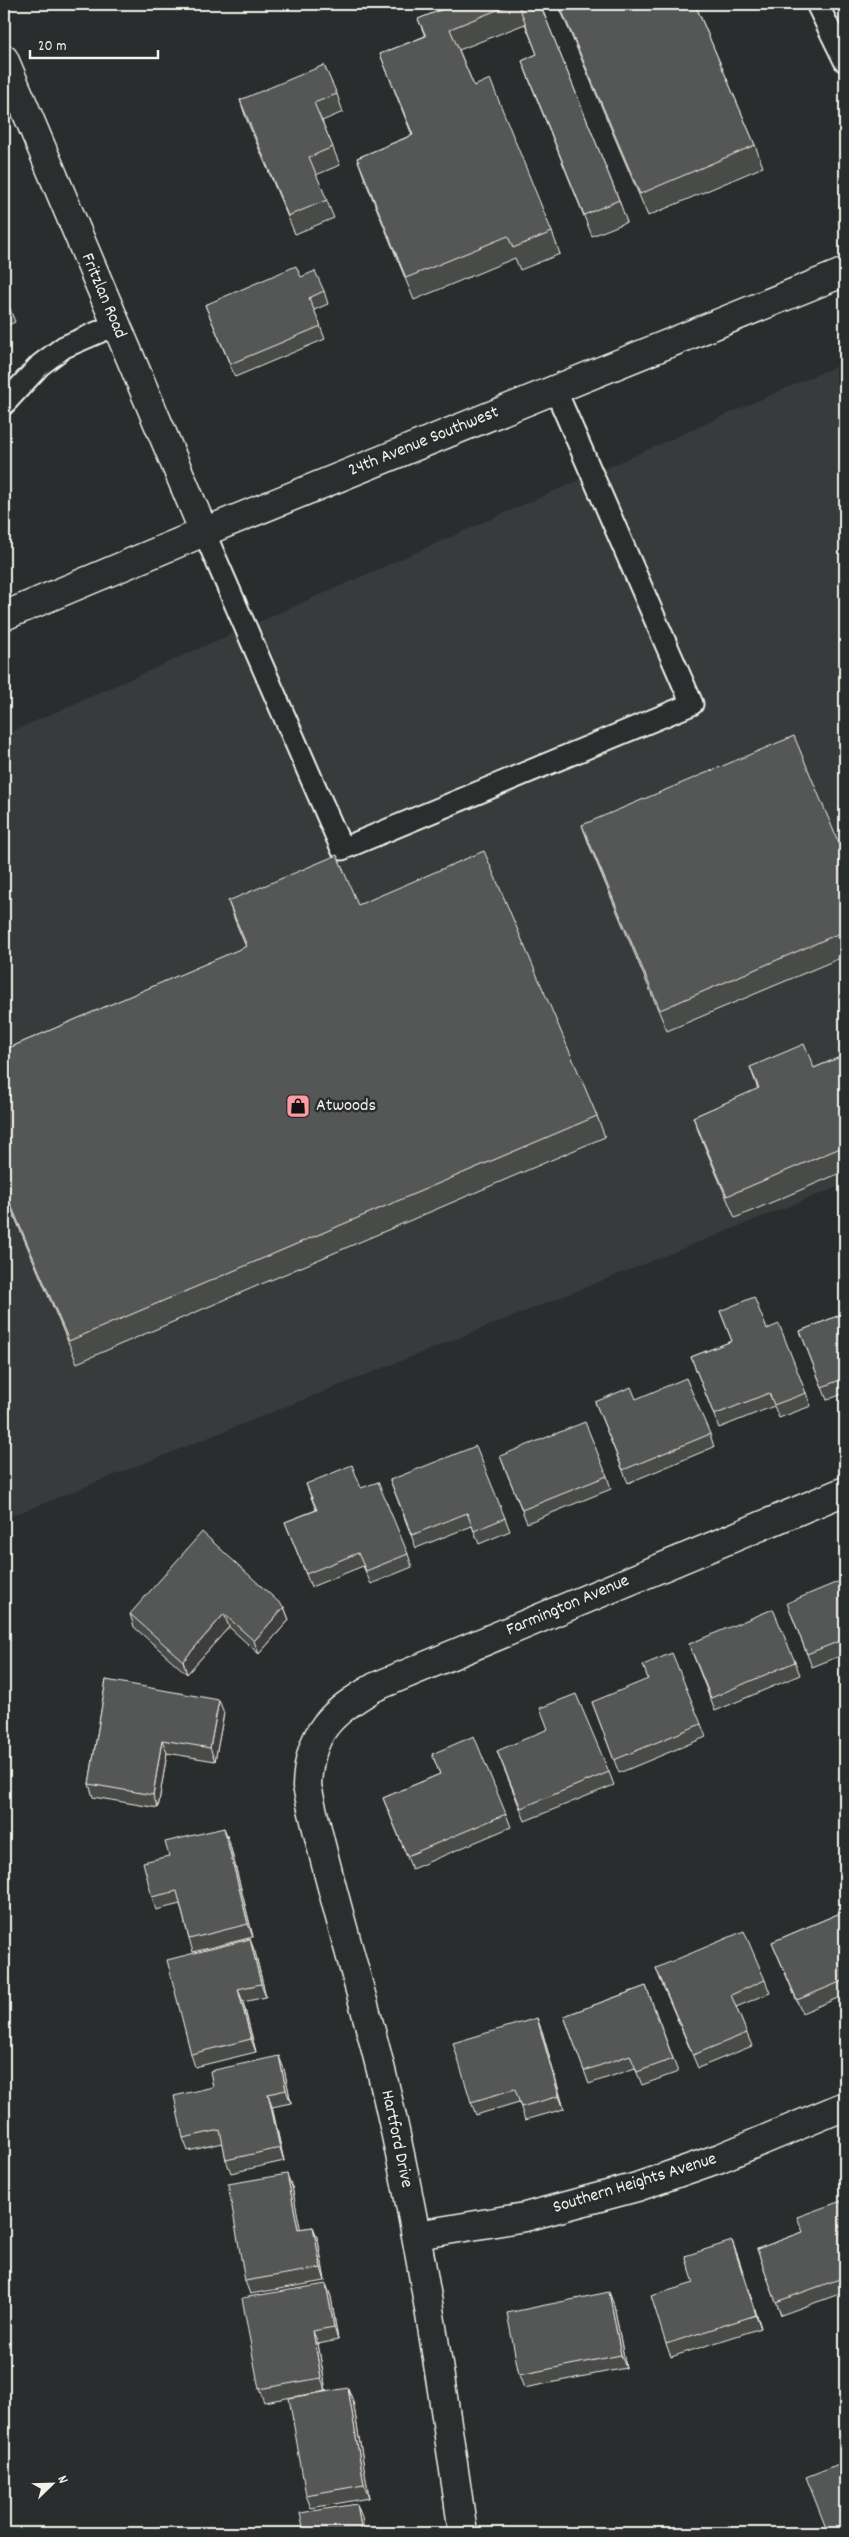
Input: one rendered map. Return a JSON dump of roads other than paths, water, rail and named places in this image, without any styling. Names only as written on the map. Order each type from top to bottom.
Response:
[{"type":"street","name":"Fritzlan Road","points":[[4,59],[204,532]]},
{"type":"street","name":"24th Avenue Southwest","points":[[4,616],[204,532],[845,272]]},
{"type":"street","name":"Farmington Avenue","points":[[313,1750],[321,1732],[333,1714],[375,1687],[845,1491]]},
{"type":"street","name":"Hartford Drive","points":[[313,1750],[308,1776],[311,1802],[367,2011],[417,2235],[436,2345],[463,2533]]},
{"type":"street","name":"Southern Heights Avenue","points":[[417,2235],[525,2217],[637,2187],[720,2158],[845,2106]]},
{"type":"lane","points":[[817,4],[845,61]]},
{"type":"lane","points":[[4,404],[40,364],[64,347],[115,325]]},
{"type":"lane","points":[[204,532],[342,848],[692,704],[555,389]]},
{"type":"place","name":"Atwoods","points":[[298,1106]]}]
